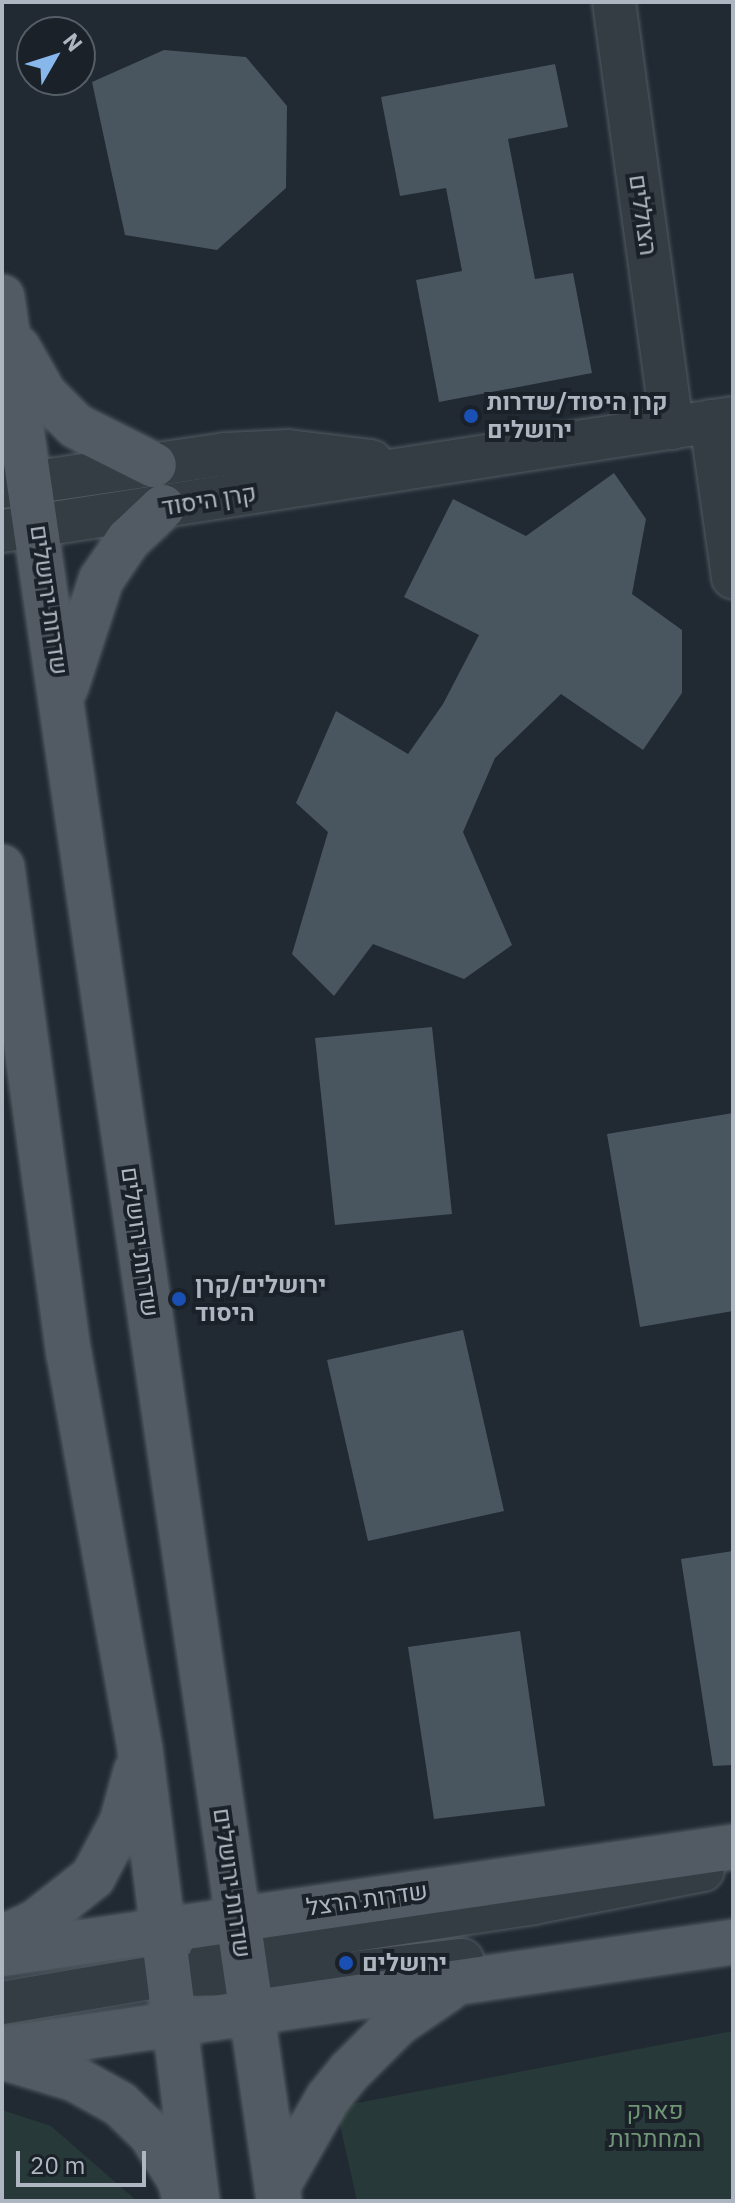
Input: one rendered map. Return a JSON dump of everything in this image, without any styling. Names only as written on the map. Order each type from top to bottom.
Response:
[{"type":"main road","points":[[3,307],[44,394],[76,426],[154,465]]},
{"type":"main road","name":"שדרות ירושלים","points":[[3,307],[20,529],[63,697],[278,2194]]},
{"type":"main road","points":[[63,697],[101,580],[128,540],[163,507]]},
{"type":"main road","points":[[3,874],[69,1354],[140,1749],[197,2201]]},
{"type":"main road","points":[[2,1938],[36,1922],[93,1877],[122,1822],[140,1749]]},
{"type":"main road","name":"שדרות הרצל","points":[[2,2049],[175,2023],[243,1963],[733,1847]]},
{"type":"main road","name":"שדרות הרצל","points":[[2,1954],[163,1930],[243,1963],[458,1982],[733,1942]]},
{"type":"main road","points":[[278,2194],[328,2098],[351,2070],[398,2023],[458,1982]]},
{"type":"main road","points":[[2,2057],[75,2079],[120,2104],[151,2134],[180,2180],[185,2201]]},
{"type":"street","name":"הצוללים","points":[[614,2],[705,422],[733,577]]},
{"type":"street","name":"קרן היסוד","points":[[20,529],[705,422]]},
{"type":"street","name":"קרן היסוד","points":[[16,485],[154,465],[288,451],[416,468]]},
{"type":"street","points":[[2,2003],[243,1963],[733,1864]]},
{"type":"street","points":[[243,1963],[375,1971],[733,1932]]},
{"type":"green space","name":"פארק המחתרות","points":[[733,2031],[733,2201],[357,2201],[336,2107]]},
{"type":"green space","points":[[2,2110],[51,2126],[137,2201],[2,2201]]},
{"type":"building","points":[[164,50],[246,57],[287,106],[286,188],[217,250],[125,235],[95,96],[96,80]]},
{"type":"building","points":[[555,64],[568,127],[508,139],[535,279],[573,273],[592,373],[439,402],[416,280],[462,271],[446,188],[400,196],[381,97]]},
{"type":"building","points":[[614,473],[646,519],[632,594],[682,630],[682,693],[643,750],[561,694],[495,758],[463,832],[512,945],[464,979],[373,944],[334,996],[292,954],[328,832],[296,803],[336,711],[408,754],[443,704],[479,635],[404,597],[453,499],[526,536]]},
{"type":"building","points":[[432,1027],[452,1214],[335,1225],[315,1038]]},
{"type":"building","points":[[733,1113],[733,1311],[640,1327],[607,1134]]},
{"type":"building","points":[[463,1330],[504,1511],[368,1541],[327,1360]]},
{"type":"building","points":[[733,1551],[733,1765],[713,1766],[681,1559]]},
{"type":"building","points":[[520,1631],[545,1806],[434,1819],[408,1647]]},
{"type":"place","name":"קרן היסוד/שדרות ירושלים","points":[[471,416]]},
{"type":"place","name":"ירושלים/קרן היסוד","points":[[179,1299]]},
{"type":"place","name":"ירושלים","points":[[346,1963]]}]
